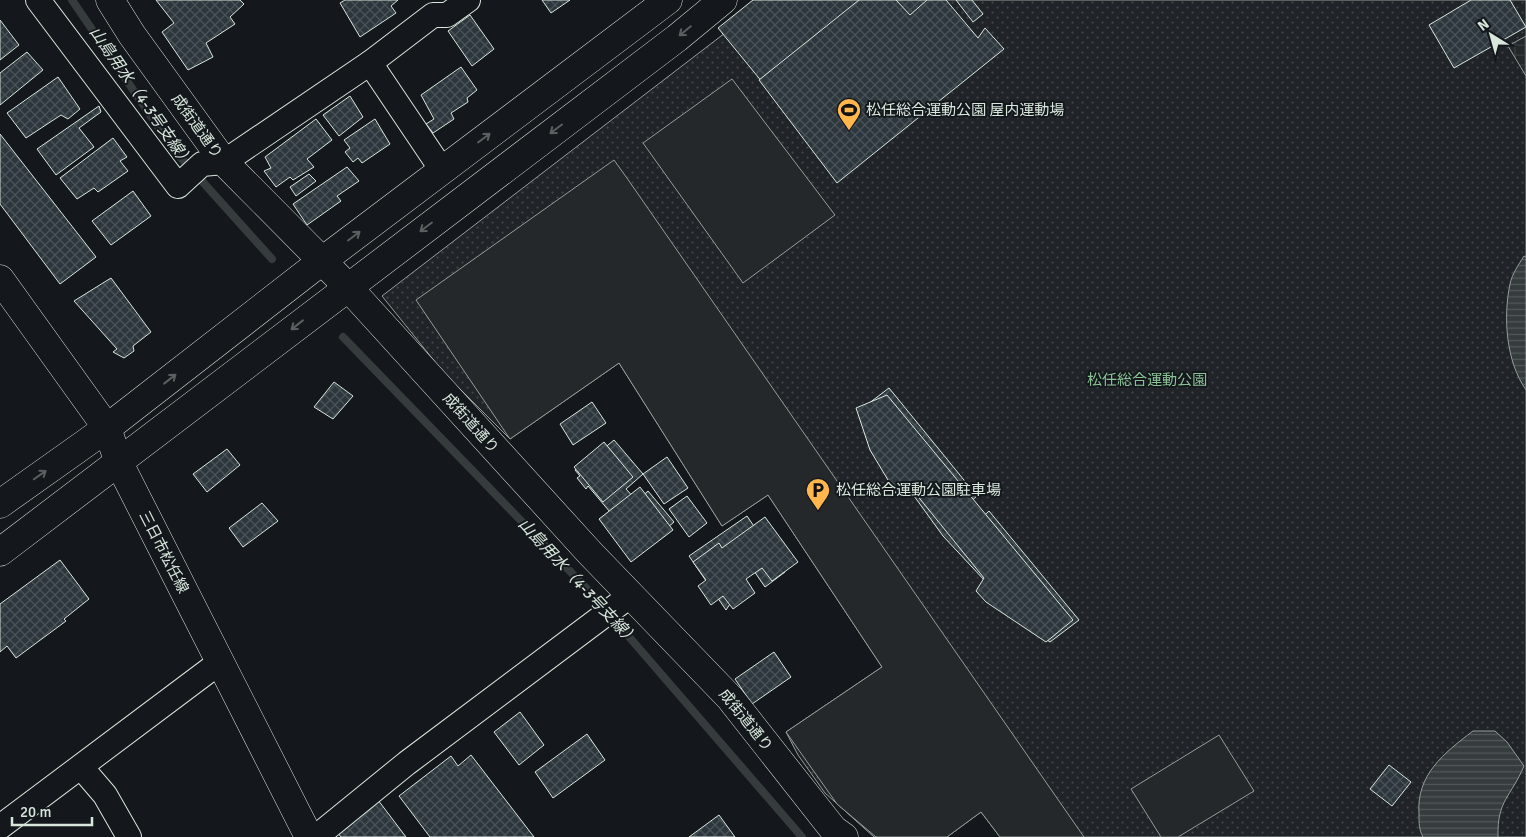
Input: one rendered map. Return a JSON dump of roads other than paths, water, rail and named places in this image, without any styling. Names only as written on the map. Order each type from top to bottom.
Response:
[{"type":"street","points":[[38,0],[178,186],[370,63],[428,8],[447,15],[468,0]]},
{"type":"street","name":"成街道通り","points":[[110,0],[132,35],[204,168],[322,260],[347,286],[590,553],[613,609],[730,698],[833,829],[844,837]]},
{"type":"street","points":[[0,504],[107,428],[322,260],[668,0]]},
{"type":"street","points":[[0,552],[119,463],[347,286],[677,38],[723,0]]},
{"type":"street","points":[[370,63],[442,170]]},
{"type":"street","name":"三日市松任線","points":[[0,279],[107,428],[119,463],[309,837]]},
{"type":"street","points":[[316,837],[407,763],[613,609]]},
{"type":"street","points":[[0,827],[82,768],[220,662]]},
{"type":"street","points":[[82,768],[105,795],[129,837]]},
{"type":"waterway","name":"山島用水（4-3号支線）","points":[[72,0],[174,150],[272,259]]},
{"type":"waterway","name":"山島用水（4-3号支線）","points":[[343,337],[592,594],[802,837]]},
{"type":"place","name":"松任総合運動公園 屋内運動場","points":[[849,131]]},
{"type":"place","name":"松任総合運動公園駐車場","points":[[818,511]]},
{"type":"park label","name":"松任総合運動公園","points":[[1147,380]]}]
